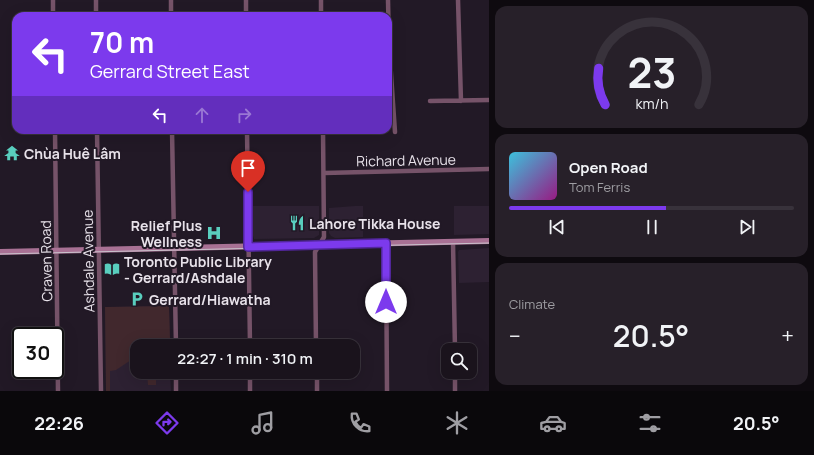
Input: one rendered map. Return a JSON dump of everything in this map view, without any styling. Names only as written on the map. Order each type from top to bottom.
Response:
[{"type":"main road","points":[[0,252],[489,241]]},
{"type":"street","points":[[53,0],[53,12]]},
{"type":"street","points":[[96,0],[96,12]]},
{"type":"street","points":[[171,0],[171,12]]},
{"type":"street","points":[[246,0],[246,12]]},
{"type":"street","points":[[321,0],[321,12]]},
{"type":"street","points":[[388,0],[388,12]]},
{"type":"street","points":[[458,0],[461,100]]},
{"type":"street","points":[[430,101],[489,100]]},
{"type":"street","points":[[392,109],[395,132]]},
{"type":"street","name":"Craven Road","points":[[55,134],[58,391]]},
{"type":"street","name":"Ashdale Avenue","points":[[98,134],[98,250],[101,391]]},
{"type":"street","points":[[172,134],[176,339]]},
{"type":"street","points":[[247,134],[250,339]]},
{"type":"street","points":[[316,339],[315,252],[324,237],[323,134]]},
{"type":"street","name":"Richard Avenue","points":[[324,173],[489,169]]},
{"type":"street","points":[[453,242],[455,343]]},
{"type":"street","points":[[386,243],[387,391]]},
{"type":"street","points":[[176,379],[176,391]]},
{"type":"street","points":[[250,379],[250,391]]},
{"type":"street","points":[[317,379],[317,391]]},
{"type":"street","points":[[455,379],[455,391]]},
{"type":"shaded area","points":[[253,206],[319,206],[319,235],[314,238],[254,239]]},
{"type":"shaded area","points":[[363,206],[363,237],[335,238],[331,236],[329,233],[329,208]]},
{"type":"shaded area","points":[[454,206],[489,206],[489,234],[454,235]]},
{"type":"shaded area","points":[[489,248],[489,282],[459,283],[459,250]]},
{"type":"shaded area","points":[[169,306],[170,339],[130,339],[130,379],[170,379],[171,391],[106,391],[105,307]]},
{"type":"shaded area","points":[[169,306],[170,339],[130,339],[130,361],[116,370],[110,371],[110,391],[106,391],[105,307]]},
{"type":"shaded area","points":[[148,379],[156,379],[156,385],[148,385]]},
{"type":"tram line","points":[[0,254],[489,243]]},
{"type":"place","name":"Chùa Huê Lâm","points":[[12,153]]},
{"type":"place","name":"Lahore Tikka House","points":[[297,223]]},
{"type":"place","name":"Relief Plus Wellness","points":[[214,233]]},
{"type":"place","name":"Toronto Public Library - Gerrard/Ashdale","points":[[112,269]]},
{"type":"place","name":"Gerrard/Hiawatha","points":[[137,299]]},
{"type":"route","points":[[248,192],[248,247],[386,243],[386,302]]}]
